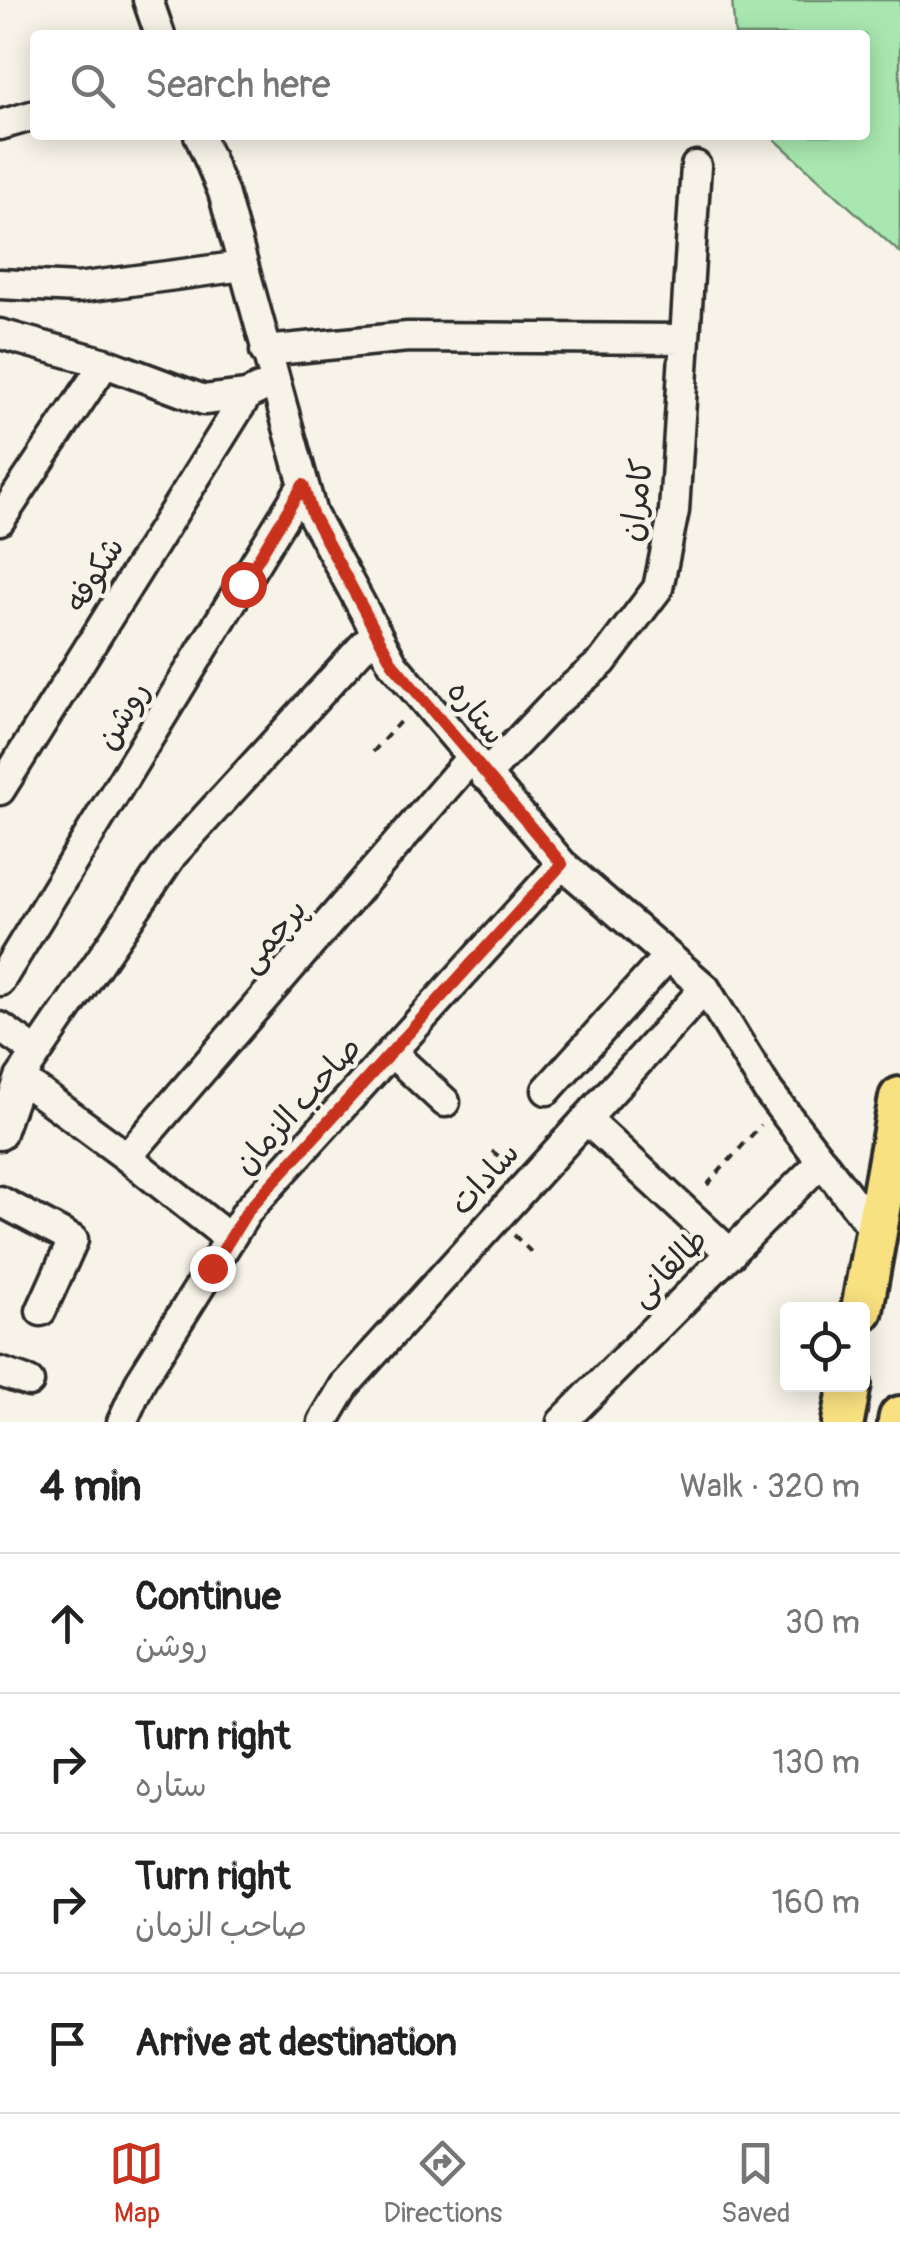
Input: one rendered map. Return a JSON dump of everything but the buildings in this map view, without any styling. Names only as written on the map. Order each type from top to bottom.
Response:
[{"type":"highway","points":[[863,1302],[900,1098]]},
{"type":"highway","points":[[843,1422],[849,1392]]},
{"type":"street","points":[[148,0],[158,30]]},
{"type":"street","points":[[0,125],[30,117]]},
{"type":"street","name":"ستاره","points":[[201,140],[223,192],[312,514],[393,664],[562,864],[705,988],[780,1105],[875,1230]]},
{"type":"street","name":"کامران","points":[[478,768],[602,662],[658,588],[674,511],[696,166]]},
{"type":"street","points":[[0,284],[77,288],[243,266]]},
{"type":"street","points":[[0,334],[106,364],[204,400],[247,396],[274,382]]},
{"type":"street","points":[[265,351],[408,337],[685,339]]},
{"type":"street","points":[[0,520],[106,364]]},
{"type":"street","name":"شکوفه","points":[[0,790],[247,396]]},
{"type":"street","name":"روشن","points":[[0,981],[303,485]]},
{"type":"street","points":[[0,1135],[20,1078],[172,855],[376,632]]},
{"type":"street","name":"پرچمی","points":[[128,1157],[478,768]]},
{"type":"street","name":"صاحب الزمان","points":[[122,1422],[140,1380],[248,1210],[562,864]]},
{"type":"street","points":[[547,1090],[668,956]]},
{"type":"street","name":"سادات","points":[[323,1422],[345,1385],[705,988]]},
{"type":"street","points":[[0,1027],[36,1053]]},
{"type":"street","points":[[392,1054],[446,1102]]},
{"type":"street","points":[[20,1078],[128,1157],[230,1240]]},
{"type":"street","points":[[586,1118],[731,1254]]},
{"type":"street","name":"طالقانی","points":[[562,1422],[822,1161]]},
{"type":"street","points":[[0,1201],[73,1240],[41,1311]]},
{"type":"street","points":[[0,1372],[29,1382]]},
{"type":"path","points":[[373,752],[421,698]]},
{"type":"path","points":[[706,1184],[780,1105]]},
{"type":"green space","points":[[732,0],[900,0],[900,253],[776,140],[870,140],[870,30],[735,30]]},
{"type":"route","points":[[212,1268],[248,1210],[562,864],[393,664],[312,514],[303,485],[243,584]]}]
